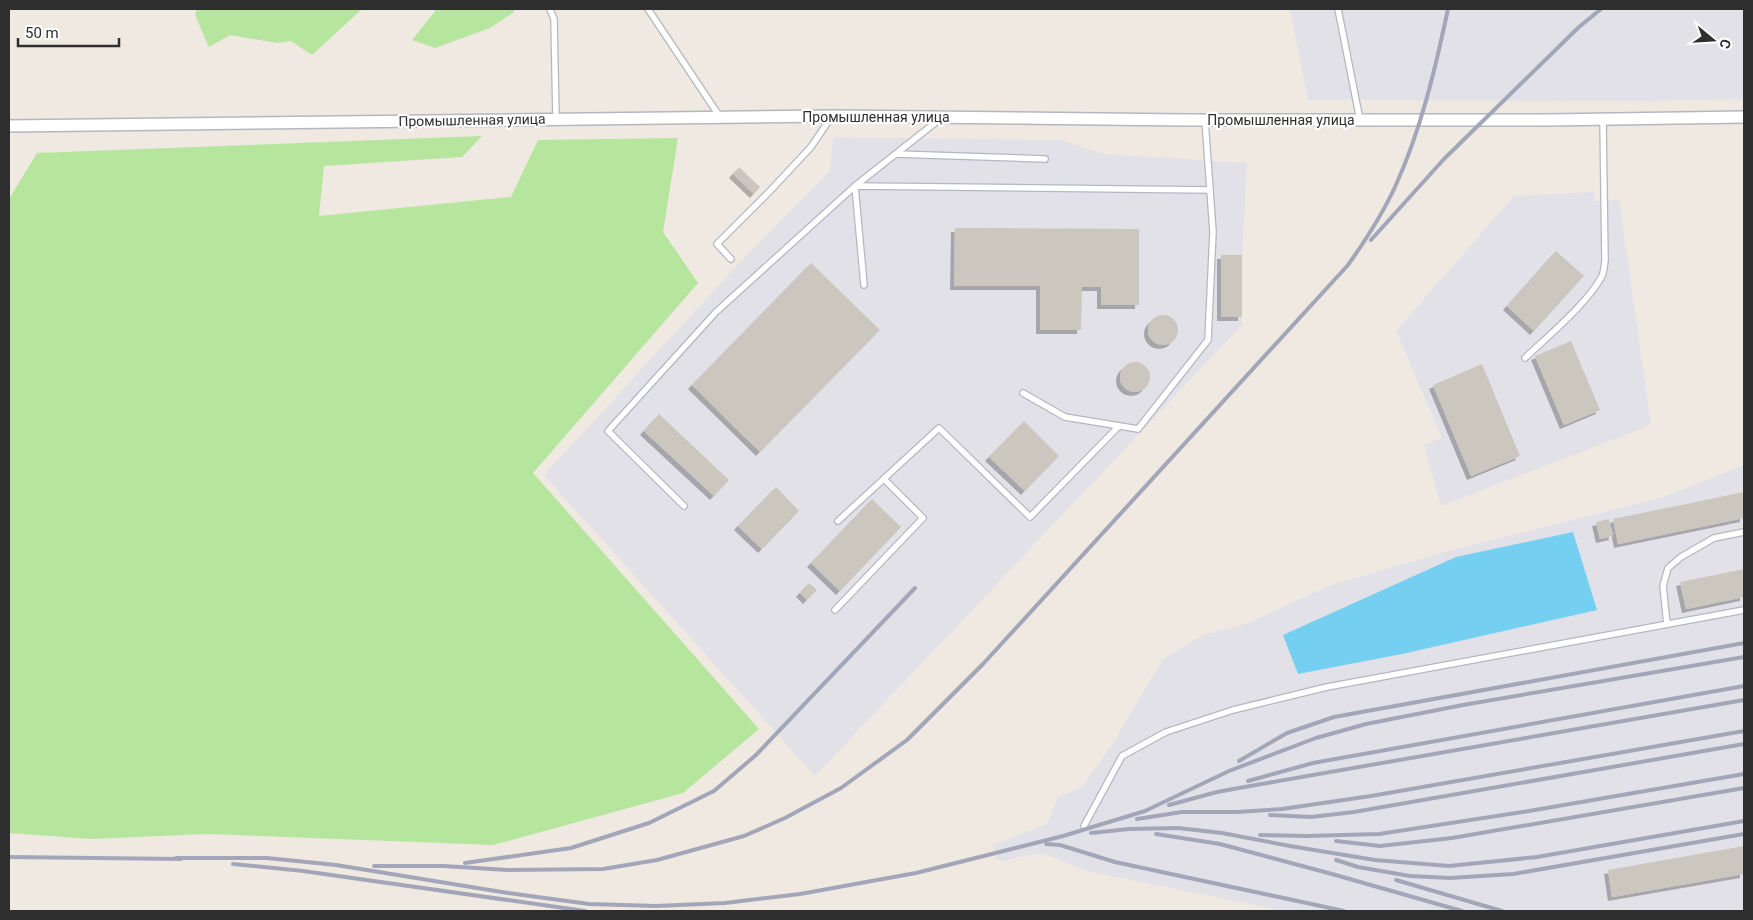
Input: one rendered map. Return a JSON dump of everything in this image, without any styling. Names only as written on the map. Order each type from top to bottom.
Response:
[{"type":"street","name":"Промышленная улица","points":[[9,126],[832,116],[1204,120],[1744,117]]},
{"type":"lane","points":[[550,9],[554,19],[556,119]]},
{"type":"lane","points":[[648,9],[720,117]]},
{"type":"lane","points":[[1338,9],[1360,120]]},
{"type":"lane","points":[[731,259],[716,244],[769,192],[811,146],[832,116]]},
{"type":"lane","points":[[684,506],[608,431],[716,312],[855,186],[943,117]]},
{"type":"lane","points":[[1524,358],[1577,308],[1603,275],[1605,261],[1603,119]]},
{"type":"lane","points":[[1023,393],[1065,417],[1138,429],[1208,340],[1213,232],[1204,120]]},
{"type":"lane","points":[[896,154],[1045,159]]},
{"type":"lane","points":[[855,186],[1210,190]]},
{"type":"lane","points":[[855,186],[864,285]]},
{"type":"lane","points":[[838,521],[939,428],[1030,517],[1119,426]]},
{"type":"lane","points":[[835,610],[923,518],[884,479]]},
{"type":"lane","points":[[1666,624],[1662,586],[1668,568],[1681,556],[1714,538],[1744,532]]},
{"type":"lane","points":[[1084,826],[1122,756],[1166,732],[1233,710],[1327,687],[1744,610]]},
{"type":"shaded area","points":[[1290,9],[1744,9],[1744,99],[1639,101],[1308,100]]},
{"type":"shaded area","points":[[833,137],[1061,140],[1103,154],[1247,163],[1242,255],[1242,325],[815,776],[544,475],[731,272],[830,171]]},
{"type":"shaded area","points":[[1594,192],[1594,201],[1619,200],[1651,425],[1441,506],[1424,445],[1442,438],[1396,331],[1514,196]]},
{"type":"shaded area","points":[[1744,465],[1744,911],[1284,911],[1087,871],[1047,855],[1032,854],[1004,861],[996,859],[993,845],[1047,824],[1058,797],[1083,786],[1113,743],[1163,659],[1203,635],[1246,624],[1334,584],[1456,549],[1661,498]]},
{"type":"green space","points":[[197,9],[362,9],[312,55],[291,41],[277,43],[230,35],[209,47],[195,15]]},
{"type":"green space","points":[[437,9],[514,9],[514,12],[490,28],[435,48],[412,40]]},
{"type":"green space","points":[[482,136],[462,157],[324,166],[319,216],[511,197],[538,140],[678,138],[663,232],[698,283],[533,473],[759,729],[683,793],[493,845],[208,834],[91,839],[9,833],[9,199],[37,153]]},
{"type":"water","points":[[1573,532],[1597,610],[1402,654],[1298,674],[1283,635],[1456,557]]},
{"type":"building","points":[[739,167],[760,187],[754,194],[733,174]]},
{"type":"building","points":[[955,228],[1139,229],[1139,305],[1101,305],[1101,287],[1082,287],[1081,330],[1040,330],[1040,286],[954,286]]},
{"type":"building","points":[[1556,251],[1584,276],[1534,331],[1507,306]]},
{"type":"building","points":[[1221,255],[1242,255],[1242,317],[1221,317]]},
{"type":"building","points":[[811,263],[880,330],[760,452],[692,385]]},
{"type":"building","points":[[1163,315],[1169,316],[1177,324],[1177,336],[1169,344],[1163,345],[1157,344],[1149,336],[1148,330],[1149,324],[1157,316]]},
{"type":"building","points":[[1571,341],[1600,410],[1564,425],[1535,356]]},
{"type":"building","points":[[1135,362],[1141,363],[1149,371],[1149,383],[1141,391],[1135,392],[1129,391],[1121,383],[1120,377],[1121,371],[1129,363]]},
{"type":"building","points":[[1482,364],[1520,456],[1471,476],[1433,385]]},
{"type":"building","points":[[659,414],[729,480],[714,496],[644,431]]},
{"type":"building","points":[[1024,421],[1059,456],[1025,491],[989,457]]},
{"type":"building","points":[[776,487],[799,511],[762,549],[738,526]]},
{"type":"building","points":[[1744,492],[1744,518],[1618,544],[1613,519]]},
{"type":"building","points":[[872,499],[901,527],[840,591],[811,563]]},
{"type":"building","points":[[1609,519],[1613,536],[1600,539],[1596,522]]},
{"type":"building","points":[[1744,569],[1744,597],[1686,609],[1680,582]]},
{"type":"building","points":[[809,583],[817,590],[807,600],[800,593]]},
{"type":"building","points":[[1744,846],[1744,874],[1612,897],[1608,870]]},
{"type":"railway","points":[[374,866],[443,866],[508,870],[603,869],[657,860],[744,836],[785,818],[841,788],[907,740],[983,664],[1348,265],[1379,218],[1404,165],[1420,122],[1448,9]]},
{"type":"railway","points":[[1371,240],[1444,159],[1579,27],[1601,9]]},
{"type":"railway","points":[[465,863],[571,848],[649,823],[714,791],[756,755],[915,588]]},
{"type":"railway","points":[[1239,761],[1287,733],[1334,717],[1744,643]]},
{"type":"railway","points":[[176,858],[267,858],[336,865],[589,904],[656,906],[725,903],[800,894],[916,873],[1063,836],[1145,811],[1229,771],[1316,738],[1366,724],[1463,705],[1744,657]]},
{"type":"railway","points":[[1248,781],[1313,763],[1744,686]]},
{"type":"railway","points":[[1169,805],[1217,792],[1744,700]]},
{"type":"railway","points":[[1137,819],[1182,812],[1237,812],[1282,809],[1371,796],[1744,731]]},
{"type":"railway","points":[[1270,815],[1311,817],[1354,812],[1744,744]]},
{"type":"railway","points":[[1260,835],[1379,834],[1529,811],[1744,774]]},
{"type":"railway","points":[[1336,841],[1380,846],[1452,838],[1744,788]]},
{"type":"railway","points":[[1091,833],[1129,829],[1178,828],[1222,833],[1375,860],[1449,866],[1537,857],[1744,821]]},
{"type":"railway","points":[[1156,834],[1220,844],[1462,911]]},
{"type":"railway","points":[[1336,860],[1358,867],[1410,876],[1450,878],[1513,874],[1744,834]]},
{"type":"railway","points":[[1046,844],[1060,845],[1115,862],[1344,911]]},
{"type":"railway","points":[[9,857],[181,859]]},
{"type":"railway","points":[[233,864],[303,871],[585,911]]},
{"type":"railway","points":[[1396,880],[1502,911]]}]
